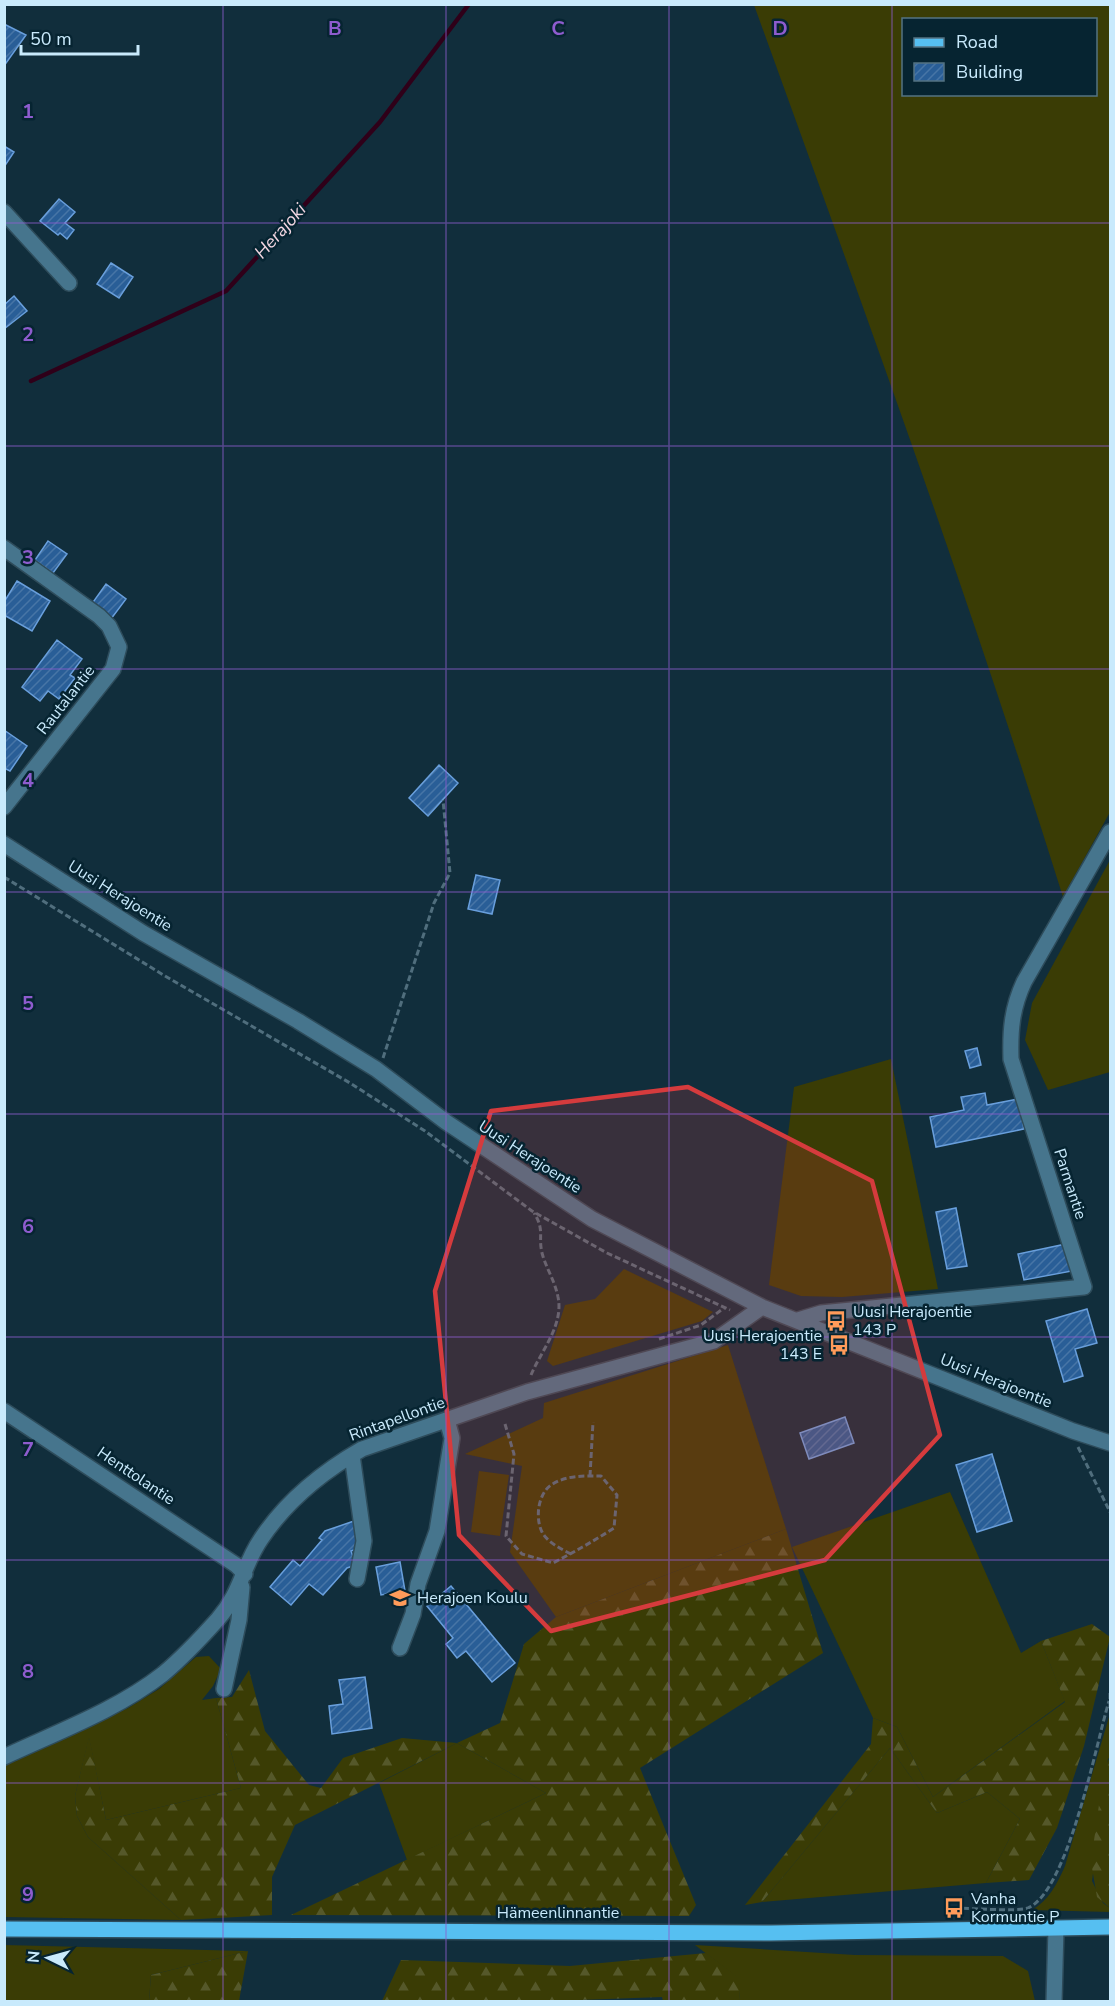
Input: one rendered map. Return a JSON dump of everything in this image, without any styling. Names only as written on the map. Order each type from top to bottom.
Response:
[{"type":"main road","name":"Hämeenlinnantie","points":[[4,1929],[771,1933],[1110,1928]]},
{"type":"street","points":[[4,212],[69,283]]},
{"type":"street","name":"Rautalantie","points":[[4,548],[99,616],[110,626],[119,647],[113,669],[4,807]]},
{"type":"street","name":"Parmantie","points":[[798,1320],[821,1313],[1084,1287],[1011,1059],[1010,1026],[1016,1000],[1024,982],[1110,832]]},
{"type":"street","name":"Uusi Herajoentie","points":[[4,844],[143,933],[376,1069],[446,1122],[592,1219],[757,1312],[798,1320],[1073,1431],[1110,1443]]},
{"type":"street","name":"Rintapellontie","points":[[4,1757],[115,1704],[163,1674],[219,1617],[244,1579],[260,1540],[290,1502],[309,1484],[352,1455],[527,1392],[714,1341],[757,1312]]},
{"type":"street","name":"Henttolantie","points":[[4,1411],[236,1565],[244,1579]]},
{"type":"street","points":[[400,1648],[413,1614],[418,1584],[437,1531],[452,1438],[447,1420]]},
{"type":"street","points":[[352,1455],[364,1541],[357,1580]]},
{"type":"street","points":[[224,1689],[239,1620],[244,1579]]},
{"type":"street","points":[[1054,2001],[1056,1928]]},
{"type":"path","points":[[376,1069],[386,1049],[434,903],[450,873],[443,800]]},
{"type":"path","points":[[4,877],[165,976],[350,1083],[425,1131],[532,1211],[666,1282],[757,1312]]},
{"type":"path","points":[[528,1382],[540,1354],[550,1339],[557,1318],[559,1299],[542,1252],[542,1224],[532,1211]]},
{"type":"path","points":[[590,1476],[593,1422]]},
{"type":"path","points":[[505,1424],[514,1454],[506,1536],[522,1554],[553,1563],[571,1554],[614,1528],[616,1495],[601,1476],[573,1476],[550,1485],[538,1505],[542,1532],[557,1547],[571,1554]]},
{"type":"path","points":[[1073,1431],[1081,1458],[1110,1512]]},
{"type":"path","points":[[954,1908],[1026,1909],[1038,1901],[1051,1885],[1068,1847],[1110,1693]]},
{"type":"path","points":[[1108,1701],[1110,1707]]},
{"type":"highlighted area","points":[[688,1087],[872,1181],[940,1435],[825,1560],[551,1631],[459,1535],[435,1291],[491,1111]]},
{"type":"green space","points":[[754,5],[1110,5],[1110,812],[1063,897],[990,672],[874,338]]},
{"type":"green space","points":[[1110,860],[1110,1072],[1048,1090],[1025,1040],[1032,1003]]},
{"type":"green space","points":[[891,1059],[938,1289],[842,1297],[801,1296],[769,1285],[794,1087]]},
{"type":"green space","points":[[624,1269],[713,1312],[702,1321],[553,1366],[547,1361],[565,1305],[595,1299]]},
{"type":"green space","points":[[728,1345],[786,1529],[556,1617],[510,1552],[522,1466],[465,1454],[543,1418],[544,1403]]},
{"type":"green space","points":[[479,1471],[509,1475],[500,1536],[471,1532]]},
{"type":"green space","points":[[950,1492],[1021,1653],[1041,1641],[1065,1701],[933,1797],[897,1727],[873,1718],[792,1547]]},
{"type":"green space","points":[[786,1529],[823,1653],[640,1768],[696,1905],[689,1916],[291,1915],[546,1793],[457,1743],[500,1723],[524,1644],[556,1617]]},
{"type":"green space","points":[[1092,1624],[1110,1637],[1084,1746],[1057,1828],[1029,1880],[986,1883],[1020,1819],[987,1792],[937,1813],[890,1748],[762,1902],[745,1905],[871,1744],[873,1718],[897,1727],[933,1797],[1065,1702],[1041,1641]]},
{"type":"green space","points":[[209,1656],[221,1669],[213,1686],[202,1700],[216,1698],[241,1788],[106,1820],[89,1738],[75,1796],[77,1816],[88,1837],[181,1920],[5,1917],[4,1765],[128,1708],[159,1689],[196,1657]]},
{"type":"green space","points":[[249,1670],[265,1731],[309,1785],[321,1788],[343,1758],[402,1738],[457,1743],[295,1825],[272,1877],[272,1915],[181,1920],[88,1837],[77,1816],[75,1796],[89,1736],[106,1820],[241,1788],[216,1698],[232,1697]]},
{"type":"green space","points":[[1109,1717],[1110,1757],[1092,1881],[1103,1903],[1110,1908],[1110,1912],[1032,1910],[1048,1896],[1065,1866]]},
{"type":"green space","points":[[457,1743],[546,1793],[407,1860],[379,1783]]},
{"type":"green space","points":[[890,1748],[937,1813],[987,1792],[1020,1819],[986,1883],[762,1902]]},
{"type":"green space","points":[[1110,1757],[1110,1908],[1097,1897],[1091,1862],[1104,1769]]},
{"type":"green space","points":[[4,1945],[248,1951],[151,1975],[149,2001],[5,2002]]},
{"type":"green space","points":[[695,1945],[855,1955],[1003,1956],[1028,1971],[1035,2001],[740,2001],[738,1978]]},
{"type":"green space","points":[[248,1951],[239,2001],[149,2001],[151,1975]]},
{"type":"green space","points":[[706,1953],[739,1978],[740,2001],[663,2001],[662,1997],[524,2002],[382,2001],[401,1960],[570,1966]]},
{"type":"building","points":[[4,24],[26,35],[4,66]]},
{"type":"building","points":[[4,146],[14,152],[4,167]]},
{"type":"building","points":[[59,199],[75,212],[65,223],[74,230],[67,239],[40,221]]},
{"type":"building","points":[[111,263],[133,277],[119,298],[97,284]]},
{"type":"building","points":[[14,296],[27,311],[4,329],[4,305]]},
{"type":"building","points":[[48,541],[67,554],[53,573],[35,560]]},
{"type":"building","points":[[17,581],[50,601],[32,631],[4,615],[4,602]]},
{"type":"building","points":[[106,584],[126,599],[111,619],[91,605]]},
{"type":"building","points":[[57,640],[82,659],[70,675],[75,678],[59,699],[48,691],[40,701],[22,687]]},
{"type":"building","points":[[4,730],[27,746],[10,771],[4,768]]},
{"type":"building","points":[[439,765],[458,783],[428,816],[409,798]]},
{"type":"building","points":[[476,875],[500,880],[492,914],[468,909]]},
{"type":"building","points":[[977,1048],[981,1065],[970,1068],[965,1051]]},
{"type":"building","points":[[985,1093],[987,1105],[1018,1099],[1024,1129],[936,1147],[930,1117],[964,1110],[961,1097]]},
{"type":"building","points":[[956,1208],[967,1266],[947,1269],[936,1212]]},
{"type":"building","points":[[1066,1244],[1072,1271],[1024,1280],[1018,1254]]},
{"type":"building","points":[[1087,1309],[1097,1343],[1075,1349],[1083,1376],[1064,1382],[1046,1321]]},
{"type":"building","points":[[845,1417],[854,1443],[809,1459],[800,1433]]},
{"type":"building","points":[[992,1454],[1012,1521],[977,1532],[956,1465]]},
{"type":"building","points":[[354,1521],[363,1547],[351,1551],[356,1565],[347,1568],[323,1595],[309,1584],[291,1605],[270,1587],[293,1560],[300,1566],[322,1540],[319,1538],[325,1531]]},
{"type":"building","points":[[400,1562],[405,1591],[381,1595],[376,1567]]},
{"type":"building","points":[[451,1586],[515,1663],[492,1682],[466,1651],[457,1658],[446,1644],[453,1638],[427,1606]]},
{"type":"building","points":[[365,1677],[372,1728],[332,1734],[329,1706],[343,1704],[339,1680]]},
{"type":"waterway","name":"Herajoki","points":[[31,381],[226,291],[380,122],[469,4]]},
{"type":"place","name":"Uusi Herajoentie 143 P","points":[[836,1321]]},
{"type":"place","name":"Uusi Herajoentie 143 E","points":[[839,1345]]},
{"type":"place","name":"Herajoen Koulu","points":[[400,1598]]},
{"type":"place","name":"Vanha Kormuntie P","points":[[954,1908]]}]
